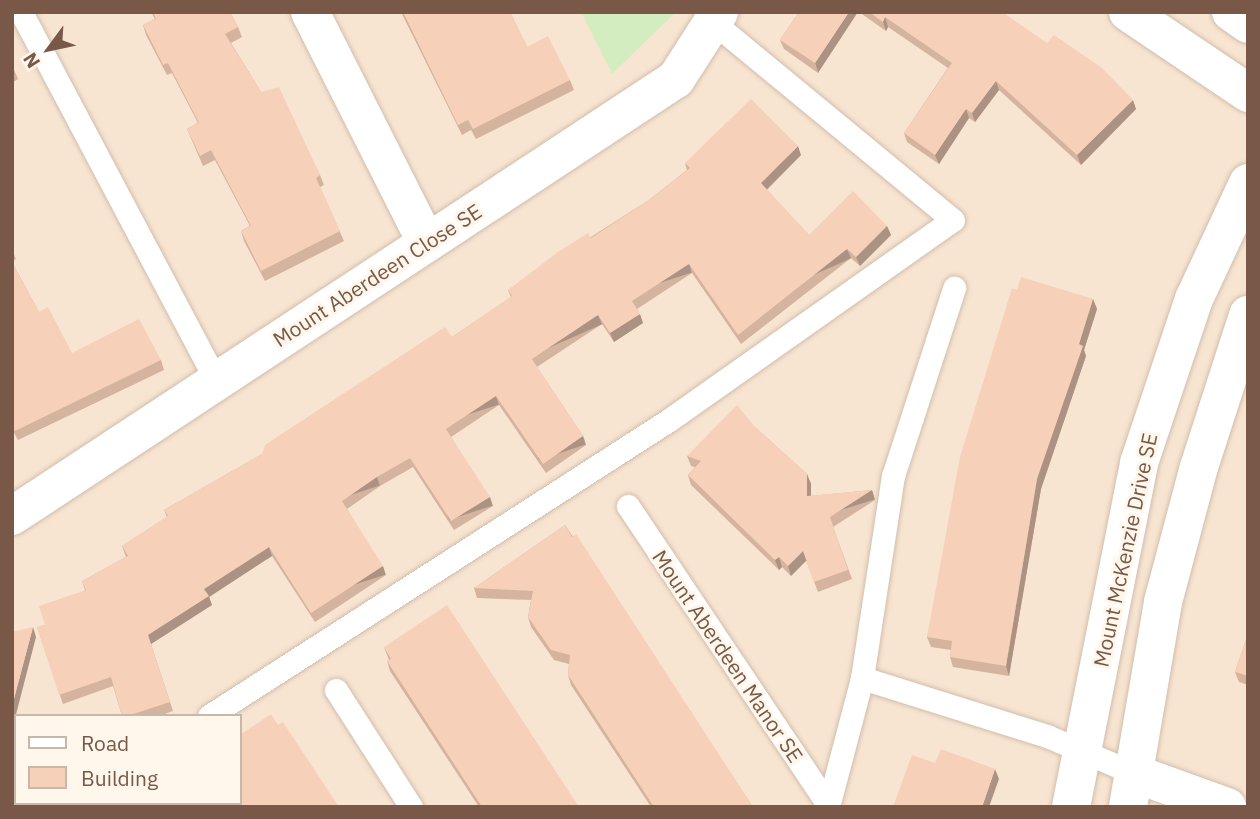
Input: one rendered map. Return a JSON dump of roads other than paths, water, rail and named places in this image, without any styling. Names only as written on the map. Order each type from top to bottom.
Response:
[{"type":"street","points":[[310,12],[426,242]]},
{"type":"street","points":[[1128,12],[1248,93]]},
{"type":"street","points":[[1231,12],[1248,24]]},
{"type":"street","name":"Mount Aberdeen Close SE","points":[[12,516],[676,79],[716,17]]},
{"type":"street","name":"Mount McKenzie Drive SE","points":[[1071,807],[1139,463],[1194,299],[1248,183]]},
{"type":"street","points":[[1227,807],[1132,790],[1163,602],[1199,467],[1248,315]]},
{"type":"lane","points":[[22,12],[216,380]]},
{"type":"lane","points":[[212,714],[669,420],[953,220],[716,17]]},
{"type":"lane","name":"Mount Aberdeen Manor SE","points":[[828,806],[862,678],[893,476],[954,288]]},
{"type":"lane","name":"Mount Aberdeen Manor SE","points":[[628,506],[828,806]]},
{"type":"lane","points":[[862,678],[1083,750],[1132,790]]},
{"type":"lane","points":[[335,690],[411,807]]}]
